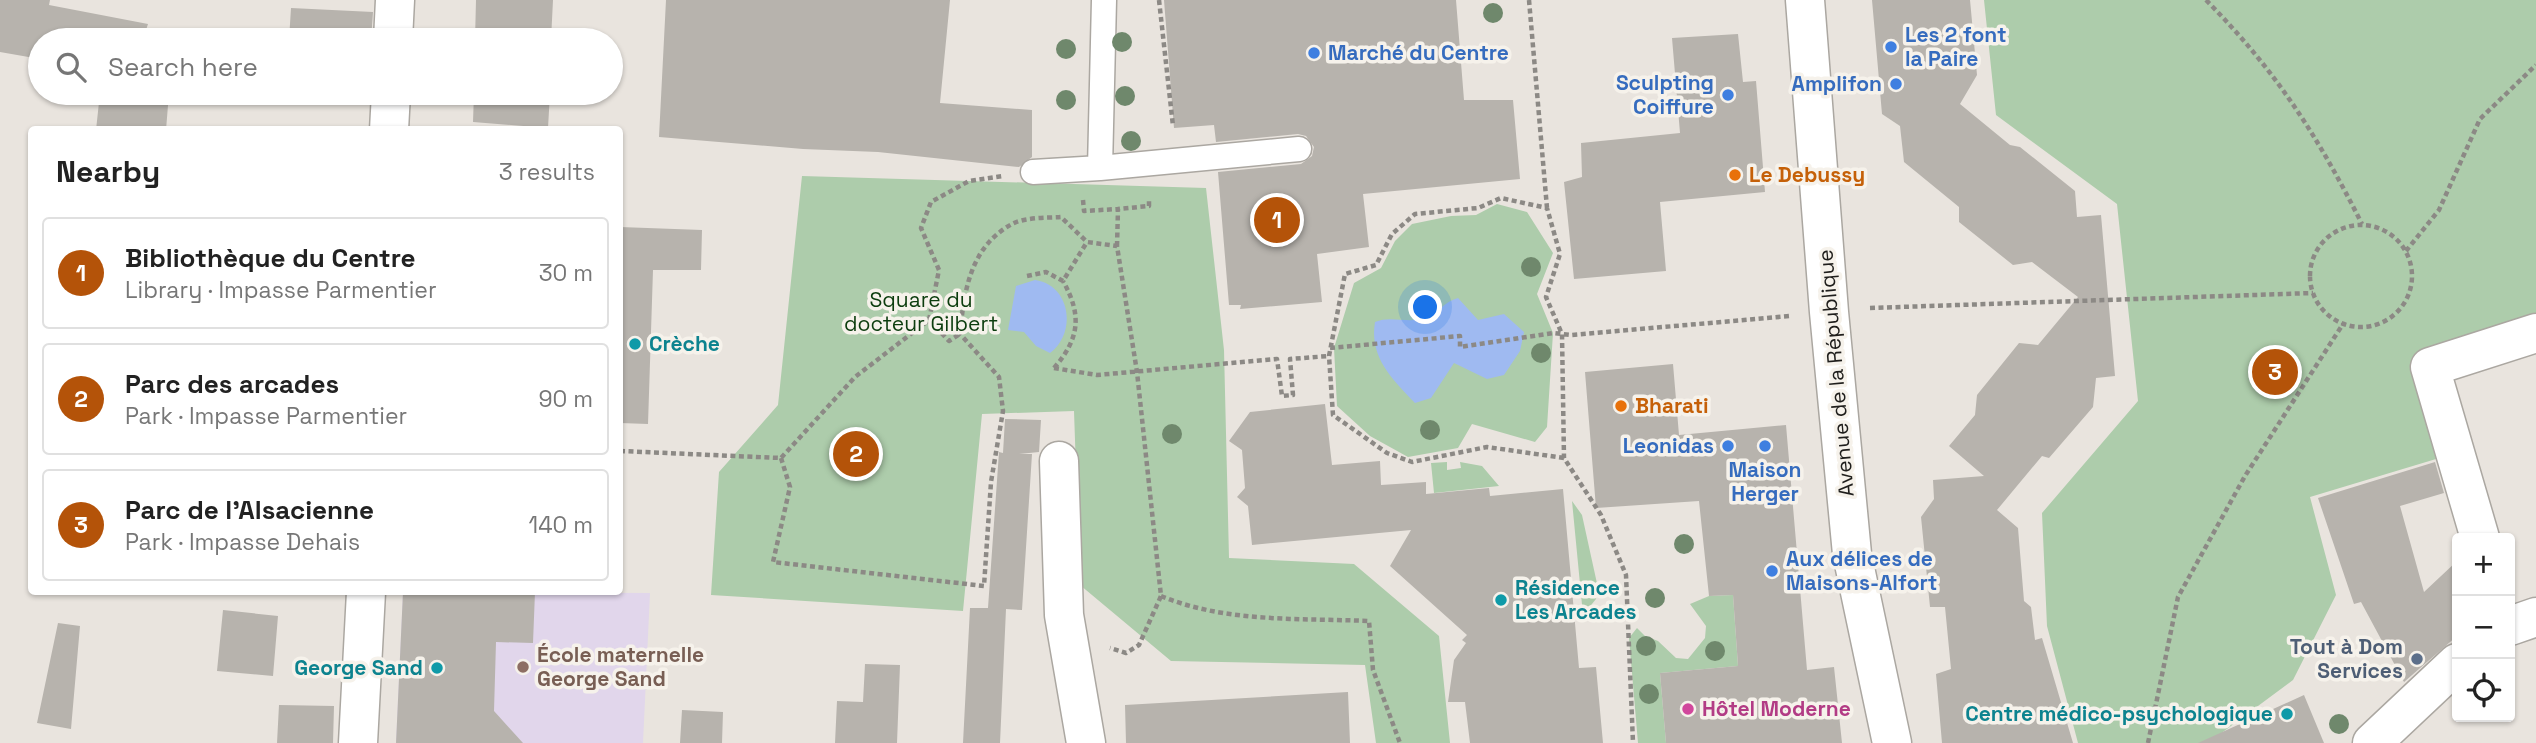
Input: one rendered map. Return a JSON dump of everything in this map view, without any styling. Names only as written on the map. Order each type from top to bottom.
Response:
[{"type":"street","points":[[394,28],[395,0]]},
{"type":"street","name":"Avenue de la République","points":[[1805,0],[1829,312],[1852,554],[1892,743]]},
{"type":"street","points":[[389,126],[390,105]]},
{"type":"street","points":[[2479,533],[2430,367],[2536,333]]},
{"type":"street","points":[[1059,461],[1064,615],[1086,743]]},
{"type":"street","points":[[358,743],[366,595]]},
{"type":"street","points":[[2515,624],[2536,617]]},
{"type":"street","points":[[2372,743],[2452,668]]},
{"type":"lane","points":[[1100,167],[1104,0]]},
{"type":"lane","points":[[1033,172],[1299,149]]},
{"type":"path","points":[[1159,0],[1175,140]]},
{"type":"path","points":[[1529,0],[1547,208],[1560,254],[1546,297],[1562,334],[1564,458],[1601,515],[1626,575],[1633,743]]},
{"type":"path","points":[[2206,0],[2236,31],[2294,102],[2325,152],[2362,224]]},
{"type":"path","points":[[2406,251],[2439,210],[2480,119],[2536,65]]},
{"type":"path","points":[[781,458],[855,377],[929,320],[939,270],[921,228],[931,202],[969,181],[1033,172]]},
{"type":"path","points":[[1547,208],[1501,198],[1478,208],[1415,214],[1392,234],[1376,265],[1345,274],[1329,356],[1333,415],[1388,453],[1412,462],[1487,447],[1564,458]]},
{"type":"path","points":[[781,458],[790,487],[774,562],[985,586],[991,482],[1003,411],[999,377],[960,334],[965,286],[984,246],[1014,223],[1061,216],[1087,242],[1117,246]]},
{"type":"path","points":[[1069,643],[1089,642],[1126,653],[1139,645],[1161,596],[1137,372],[1117,246],[1118,219]]},
{"type":"path","points":[[2362,224],[2390,232],[2406,251],[2413,281],[2402,306],[2379,324],[2361,327],[2343,324],[2321,308],[2313,293],[2309,275],[2320,245],[2330,235],[2346,226],[2362,224]]},
{"type":"path","points":[[1063,281],[1087,242]]},
{"type":"path","points":[[1027,276],[1046,272],[1063,281],[1073,299],[1077,328],[1067,353],[1054,368],[1097,374],[1277,359],[1282,396],[1293,395],[1290,359],[1329,356]]},
{"type":"path","points":[[1869,308],[2313,293]]},
{"type":"path","points":[[1330,348],[1460,336],[1460,347],[1562,334],[1794,315]]},
{"type":"path","points":[[929,320],[949,341],[960,334]]},
{"type":"path","points":[[2148,743],[2178,597],[2245,476],[2343,324]]},
{"type":"path","points":[[623,451],[781,458]]},
{"type":"path","points":[[1161,596],[1183,605],[1263,618],[1369,621],[1373,670],[1400,743]]},
{"type":"shaded area","name":"École maternelle George Sand","points":[[650,593],[643,743],[396,743],[403,595]]},
{"type":"green space","points":[[1984,0],[2536,0],[2536,317],[2415,358],[2415,385],[2436,459],[2310,497],[2336,595],[2293,680],[2208,743],[2078,743],[2047,626],[2042,513],[2138,401],[2117,204],[1996,115]]},
{"type":"green space","name":"Square du docteur Gilbert","points":[[802,176],[1206,188],[1224,350],[1229,558],[1354,564],[1439,636],[1450,743],[1376,743],[1365,665],[1171,661],[1080,585],[1074,411],[982,414],[963,611],[711,595],[719,472],[778,405]]},
{"type":"green space","points":[[1497,204],[1527,212],[1553,253],[1537,294],[1553,333],[1547,427],[1535,442],[1472,424],[1458,448],[1408,457],[1370,436],[1337,406],[1334,348],[1354,283],[1381,268],[1395,241],[1412,224],[1451,216],[1476,215]]},
{"type":"green space","points":[[1447,462],[1447,470],[1461,468],[1460,462],[1482,466],[1499,486],[1434,493],[1431,463]]},
{"type":"green space","points":[[1572,501],[1582,515],[1598,588],[1596,599],[1583,615]]},
{"type":"green space","points":[[1733,595],[1738,666],[1660,673],[1666,743],[1638,743],[1629,638],[1637,628],[1645,636],[1658,641],[1676,658],[1688,659],[1705,638],[1706,626],[1690,604],[1709,596]]},
{"type":"water","points":[[1035,280],[1056,291],[1063,300],[1066,311],[1064,334],[1050,353],[1036,346],[1024,332],[1008,330],[1016,286]]},
{"type":"water","points":[[1458,298],[1478,320],[1504,314],[1524,332],[1520,351],[1504,375],[1487,379],[1454,363],[1431,398],[1415,403],[1391,376],[1379,357],[1375,346],[1375,322],[1425,318]]},
{"type":"building","points":[[0,0],[50,0],[49,5],[148,24],[147,28],[28,28],[28,57],[0,52]]},
{"type":"building","points":[[476,0],[553,0],[552,28],[475,28]]},
{"type":"building","points":[[666,0],[950,0],[940,103],[1032,110],[1032,157],[1019,167],[878,152],[803,149],[659,137]]},
{"type":"building","points":[[1164,0],[1456,0],[1464,100],[1513,100],[1520,179],[1363,194],[1369,247],[1317,254],[1322,302],[1240,309],[1241,305],[1229,305],[1218,172],[1301,164],[1312,156],[1314,147],[1306,136],[1298,134],[1216,142],[1214,125],[1174,128]]},
{"type":"building","points":[[1872,0],[1970,0],[1977,75],[1960,104],[2010,145],[2020,147],[2075,191],[2077,217],[2101,215],[2115,376],[2096,378],[2093,407],[2049,458],[2042,456],[1997,510],[2018,528],[2024,601],[2031,607],[2035,640],[2042,638],[2073,743],[1942,743],[1936,674],[1951,669],[1945,607],[1930,607],[1921,517],[1934,499],[1933,480],[1984,476],[1949,446],[1975,415],[1977,395],[2019,343],[2038,345],[2078,297],[2032,262],[2013,265],[1959,222],[1959,207],[1904,162],[1900,126],[1882,114]]},
{"type":"building","points":[[291,8],[373,12],[372,28],[290,28]]},
{"type":"building","points":[[1738,34],[1743,82],[1756,81],[1765,192],[1660,202],[1666,271],[1574,279],[1564,182],[1582,177],[1581,143],[1680,133],[1672,38]]},
{"type":"building","points":[[99,105],[168,105],[166,126],[96,126]]},
{"type":"building","points":[[474,105],[549,105],[548,126],[473,122]]},
{"type":"building","name":"Crèche","points":[[623,227],[702,230],[701,270],[653,270],[648,424],[623,423]]},
{"type":"building","points":[[1673,364],[1679,435],[1786,425],[1807,670],[1834,667],[1842,743],[1666,743],[1660,673],[1738,666],[1733,595],[1709,596],[1699,501],[1596,508],[1585,372]]},
{"type":"building","name":"Résidence Les Arcades","points":[[1325,404],[1332,465],[1380,461],[1381,485],[1426,482],[1426,494],[1489,488],[1490,496],[1563,489],[1579,668],[1596,667],[1603,743],[1470,743],[1465,702],[1448,702],[1454,660],[1466,643],[1462,640],[1467,635],[1390,566],[1411,530],[1252,545],[1248,506],[1237,497],[1245,488],[1242,450],[1229,441],[1250,412]]},
{"type":"building","points":[[1005,419],[1041,420],[1039,452],[1019,454],[1032,454],[1022,610],[1006,609],[1000,743],[963,743],[970,608],[988,608],[999,452],[1003,453]]},
{"type":"building","points":[[2435,462],[2444,493],[2400,506],[2424,592],[2452,566],[2452,640],[2404,682],[2361,602],[2354,604],[2318,498]]},
{"type":"building","name":"George Sand","points":[[403,595],[535,595],[533,643],[496,642],[494,711],[523,743],[396,743]]},
{"type":"building","points":[[223,610],[278,616],[273,676],[217,671]]},
{"type":"building","points":[[58,623],[80,626],[71,729],[37,723]]},
{"type":"building","points":[[865,664],[900,665],[897,743],[835,743],[837,701],[863,702]]},
{"type":"building","points":[[1348,692],[1350,743],[1126,743],[1125,705]]},
{"type":"building","name":"Centre médico-psychologique","points":[[2304,695],[2324,743],[2198,743]]},
{"type":"building","points":[[279,705],[334,706],[333,743],[277,743]]},
{"type":"building","points":[[682,710],[723,712],[722,743],[680,743]]},
{"type":"place","name":"Les 2 font la Paire","points":[[1891,47]]},
{"type":"place","name":"Marché du Centre","points":[[1314,53]]},
{"type":"place","name":"Amplifon","points":[[1896,84]]},
{"type":"place","name":"Sculpting Coiffure","points":[[1728,95]]},
{"type":"place","name":"Le Debussy","points":[[1735,175]]},
{"type":"place","name":"Bibliothèque du Centre","points":[[1277,220]]},
{"type":"place","name":"Crèche","points":[[635,344]]},
{"type":"place","name":"Parc de l'Alsacienne","points":[[2275,372]]},
{"type":"place","name":"Bharati","points":[[1621,406]]},
{"type":"place","name":"Leonidas","points":[[1728,446]]},
{"type":"place","name":"Maison Herger","points":[[1765,446]]},
{"type":"place","name":"Parc des arcades","points":[[856,454]]},
{"type":"place","name":"Aux délices de Maisons-Alfort","points":[[1772,571]]},
{"type":"place","name":"Résidence Les Arcades","points":[[1501,600]]},
{"type":"place","name":"Tout à Dom Services","points":[[2417,659]]},
{"type":"place","name":"École maternelle George Sand","points":[[523,667]]},
{"type":"place","name":"George Sand","points":[[437,668]]},
{"type":"place","name":"Hôtel Moderne","points":[[1688,709]]},
{"type":"place","name":"Centre médico-psychologique","points":[[2287,714]]}]
